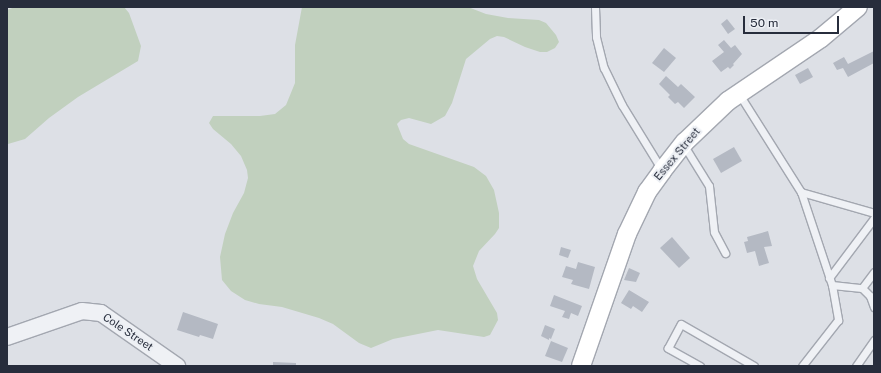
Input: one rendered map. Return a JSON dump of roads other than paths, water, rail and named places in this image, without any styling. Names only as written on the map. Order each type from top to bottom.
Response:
[{"type":"main road","name":"Essex Street","points":[[582,366],[627,234],[647,192],[662,171],[683,144],[707,120],[739,93],[821,38],[858,7]]},
{"type":"street","name":"Cole Street","points":[[7,336],[82,311],[101,313],[177,366]]},
{"type":"lane","points":[[595,7],[596,36],[604,68],[622,104],[662,171]]},
{"type":"lane","points":[[739,93],[801,192],[832,285],[838,320],[802,366]]},
{"type":"lane","points":[[683,144],[709,186],[714,232],[725,253]]},
{"type":"lane","points":[[801,192],[874,213]]},
{"type":"lane","points":[[829,278],[874,218]]},
{"type":"lane","points":[[862,288],[874,272]]},
{"type":"lane","points":[[832,285],[862,288],[870,296],[874,307]]},
{"type":"lane","points":[[700,366],[668,348],[681,324],[745,364],[754,366]]},
{"type":"lane","points":[[856,366],[874,340]]}]
